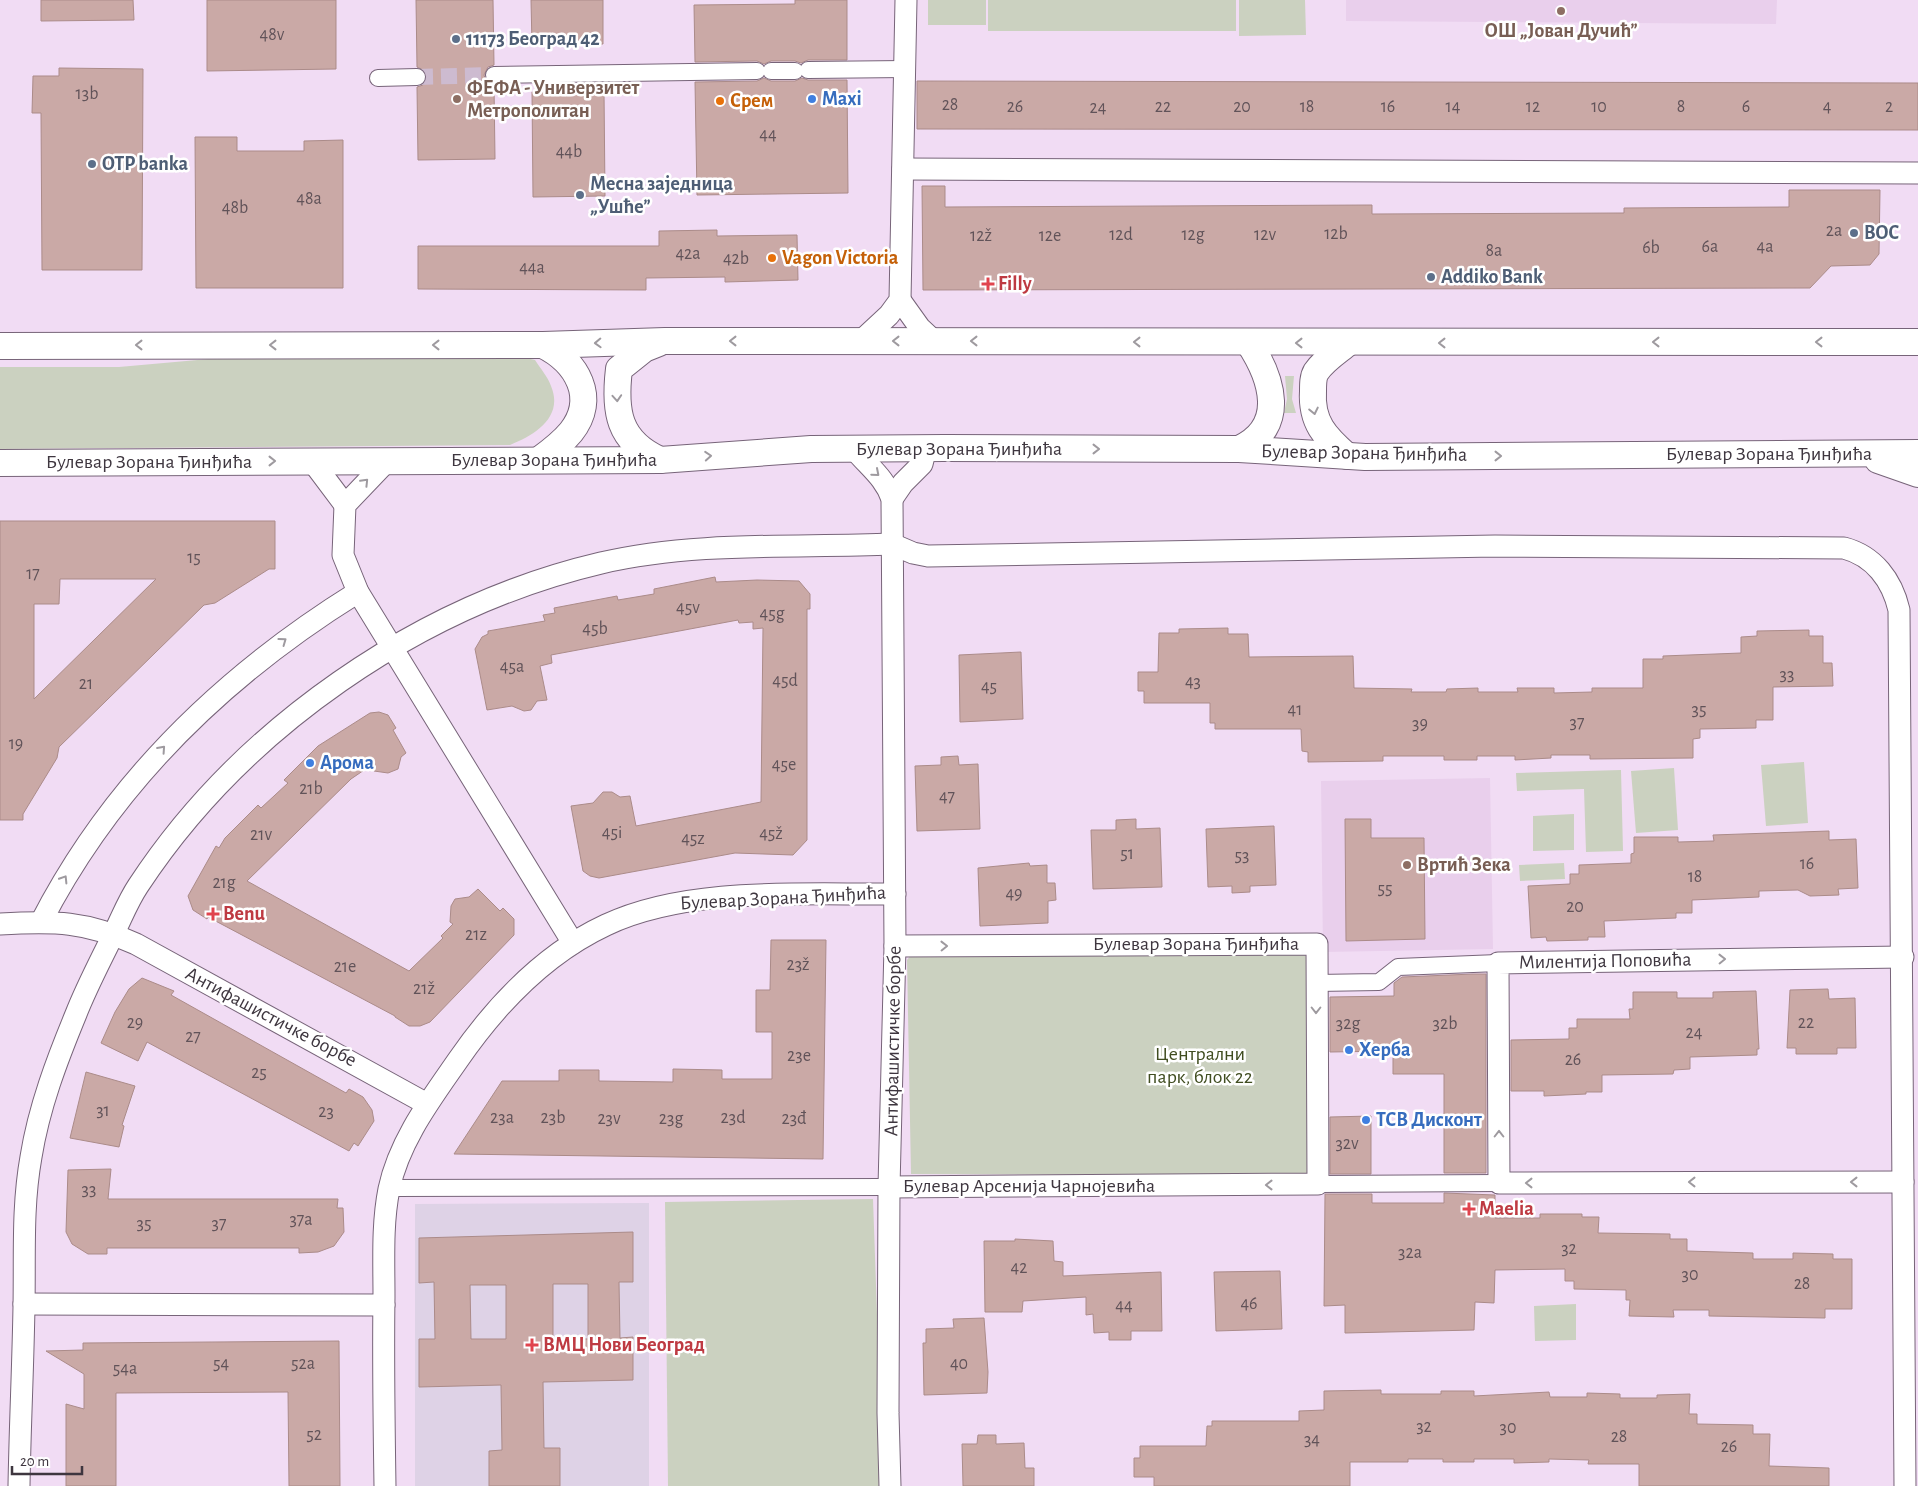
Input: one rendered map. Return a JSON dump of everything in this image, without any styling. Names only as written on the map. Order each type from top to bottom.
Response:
[{"type":"street","points":[[861,341],[889,315],[900,300],[906,0]]},
{"type":"street","points":[[494,75],[905,69]]},
{"type":"street","points":[[378,78],[417,77]]},
{"type":"street","points":[[903,169],[1918,174]]},
{"type":"street","points":[[900,300],[916,323],[934,342]]},
{"type":"street","points":[[1868,342],[1918,321]]},
{"type":"street","points":[[660,460],[635,445],[628,435],[620,418],[616,397],[619,369],[644,350],[665,341]]},
{"type":"street","points":[[0,346],[543,345],[665,341],[1918,342]]},
{"type":"street","points":[[1239,449],[1252,444],[1270,416],[1271,394],[1267,374],[1249,342]]},
{"type":"street","points":[[1347,456],[1325,437],[1318,426],[1313,412],[1312,400],[1315,374],[1324,361],[1348,343]]},
{"type":"street","points":[[539,460],[572,431],[581,415],[583,396],[576,372],[569,362],[557,352],[543,345]]},
{"type":"street","points":[[892,499],[903,483],[922,464],[926,448]]},
{"type":"street","name":"Булевар Зорана Ђинђића","points":[[0,463],[660,460],[812,449],[926,448],[1239,449],[1347,456],[1918,453]]},
{"type":"street","points":[[855,450],[882,478],[888,487],[892,499]]},
{"type":"street","points":[[1860,454],[1918,474]]},
{"type":"street","points":[[312,461],[345,505],[343,555],[358,592],[573,944],[526,978],[493,1014],[428,1104],[406,1143],[389,1188],[384,1237],[384,1486]]},
{"type":"street","points":[[345,505],[387,461]]},
{"type":"street","name":"Булевар Зорана Ђинђића","points":[[573,944],[606,924],[642,912],[679,903],[731,897],[895,894],[892,499]]},
{"type":"street","points":[[19,1486],[24,1304],[23,1241],[26,1186],[40,1114],[65,1039],[84,992],[137,887],[186,821],[220,782],[280,726],[393,648],[482,602],[523,586],[604,562],[696,551],[892,544],[913,553],[928,556],[1495,546],[1844,548],[1858,552],[1873,563],[1890,583],[1899,610],[1903,957],[1903,1182],[1911,1236],[1905,1486]]},
{"type":"street","points":[[41,922],[59,886],[106,816],[177,733],[267,654],[310,622],[358,592]]},
{"type":"street","name":"Антифашистичке борбе","points":[[889,1187],[896,946],[895,894]]},
{"type":"street","name":"Антифашистичке борбе","points":[[0,924],[41,922],[88,926],[114,934],[144,948],[428,1104]]},
{"type":"street","name":"Булевар Зорана Ђинђића","points":[[896,946],[1317,944],[1316,983]]},
{"type":"street","name":"Милентија Поповића","points":[[1499,1183],[1498,963],[1903,957]]},
{"type":"street","points":[[1498,963],[1398,967],[1379,982],[1316,983],[1318,1184],[1903,1182]]},
{"type":"street","name":"Булевар Арсенија Чарнојевића","points":[[890,1486],[888,1413],[889,1187],[1318,1184]]},
{"type":"street","points":[[389,1188],[889,1187]]},
{"type":"street","points":[[24,1304],[384,1305]]},
{"type":"shaded area","name":"ОШ „Јован Дучић”","points":[[1346,0],[1777,0],[1776,24],[1346,21]]},
{"type":"shaded area","name":"Вртић Зека","points":[[1490,778],[1493,949],[1323,952],[1321,781]]},
{"type":"shaded area","name":"ВМЦ Нови Београд","points":[[649,1203],[649,1486],[415,1486],[415,1204]]},
{"type":"green space","points":[[928,0],[986,0],[986,25],[928,25]]},
{"type":"green space","points":[[988,0],[1236,0],[1236,31],[988,31]]},
{"type":"green space","points":[[1239,0],[1305,0],[1306,35],[1239,36]]},
{"type":"green space","points":[[497,351],[535,360],[548,379],[554,397],[554,407],[545,423],[529,436],[510,445],[0,449],[0,367],[119,367],[242,356]]},
{"type":"green space","points":[[1285,376],[1294,376],[1292,399],[1296,413],[1284,413],[1287,399]]},
{"type":"green space","points":[[1804,762],[1808,823],[1766,826],[1761,765]]},
{"type":"green space","points":[[1674,768],[1678,830],[1636,833],[1631,771]]},
{"type":"green space","points":[[1621,770],[1623,851],[1586,852],[1584,789],[1517,791],[1516,773]]},
{"type":"green space","points":[[1574,814],[1574,850],[1533,851],[1533,816]]},
{"type":"green space","points":[[1564,863],[1565,879],[1520,881],[1519,865]]},
{"type":"green space","name":"Централни парк, блок 22","points":[[1301,952],[1309,959],[1312,1176],[911,1174],[907,960],[911,955],[1255,955]]},
{"type":"green space","points":[[873,1199],[883,1486],[668,1486],[665,1202]]},
{"type":"green space","points":[[1576,1304],[1576,1340],[1535,1341],[1534,1306]]},
{"type":"building","points":[[41,0],[133,0],[134,20],[41,21]]},
{"type":"building","points":[[207,0],[336,0],[336,69],[207,71]]},
{"type":"building","points":[[416,0],[493,0],[494,65],[488,67],[484,75],[486,81],[494,85],[495,159],[418,160],[417,87],[423,85],[427,77],[425,71],[417,67]]},
{"type":"building","points":[[531,0],[603,0],[603,44],[532,45]]},
{"type":"building","points":[[795,0],[847,0],[847,60],[808,60],[801,63],[795,61],[771,61],[764,64],[757,61],[695,62],[694,5],[795,4]]},
{"type":"building","name":"OTP banka","points":[[59,68],[143,69],[142,270],[42,270],[41,113],[32,113],[33,76],[59,76]]},
{"type":"building","points":[[764,78],[771,81],[795,81],[802,78],[808,80],[847,80],[848,193],[697,195],[695,82],[757,81]]},
{"type":"building","points":[[917,81],[1918,83],[1918,130],[917,129]]},
{"type":"building","points":[[604,91],[605,196],[533,197],[532,92]]},
{"type":"building","points":[[195,137],[237,137],[237,151],[304,151],[304,141],[343,140],[343,288],[196,288]]},
{"type":"building","points":[[922,186],[945,186],[945,207],[1372,205],[1372,214],[1624,213],[1624,208],[1789,207],[1789,190],[1880,190],[1879,254],[1870,265],[1831,266],[1810,288],[923,290]]},
{"type":"building","points":[[717,230],[717,236],[797,235],[798,280],[725,282],[725,277],[646,278],[646,290],[418,289],[418,246],[659,246],[659,231]]},
{"type":"building","points":[[0,521],[275,521],[275,569],[269,569],[215,603],[204,605],[59,747],[57,758],[23,814],[23,820],[0,820]],"holes":[[[60,579],[156,579],[34,699],[34,604],[59,604]]]},
{"type":"building","points":[[715,577],[716,582],[757,580],[799,581],[810,594],[810,609],[807,609],[807,840],[793,855],[735,853],[599,878],[590,876],[583,871],[571,806],[593,803],[603,792],[612,792],[620,797],[630,796],[636,826],[761,802],[763,628],[753,629],[753,622],[739,623],[738,620],[551,655],[552,663],[540,666],[547,700],[537,701],[531,710],[524,711],[512,706],[487,710],[475,649],[482,637],[488,634],[488,631],[545,621],[543,615],[555,613],[554,608],[617,596],[618,600],[654,594],[654,589]]},
{"type":"building","points":[[1228,628],[1228,634],[1248,634],[1249,657],[1353,656],[1354,688],[1412,689],[1411,692],[1446,692],[1447,689],[1478,688],[1478,692],[1518,692],[1517,688],[1554,688],[1554,693],[1592,692],[1592,688],[1643,688],[1643,659],[1663,659],[1663,656],[1741,653],[1741,637],[1757,636],[1757,631],[1809,630],[1809,636],[1823,636],[1823,663],[1832,663],[1833,686],[1773,687],[1773,720],[1756,720],[1756,728],[1700,729],[1700,738],[1693,739],[1693,758],[1590,759],[1590,755],[1551,755],[1551,758],[1515,760],[1515,756],[1477,756],[1477,760],[1444,760],[1444,756],[1383,756],[1383,761],[1308,762],[1308,752],[1302,751],[1301,729],[1215,729],[1215,723],[1210,723],[1210,703],[1144,703],[1144,691],[1138,691],[1138,672],[1158,672],[1159,633],[1179,633],[1179,629]]},
{"type":"building","points":[[1021,652],[1023,719],[960,722],[959,655]]},
{"type":"building","points":[[379,712],[388,715],[396,728],[393,730],[406,753],[401,757],[398,769],[388,773],[374,771],[370,766],[351,779],[247,881],[409,971],[443,938],[441,936],[453,924],[450,922],[451,906],[455,899],[469,897],[478,889],[500,911],[503,908],[514,919],[514,935],[430,1022],[420,1026],[409,1026],[395,1016],[208,917],[207,919],[193,910],[188,896],[216,846],[219,848],[225,838],[258,805],[261,808],[288,783],[284,780],[318,746],[370,713]]},
{"type":"building","points":[[958,756],[959,765],[978,764],[980,829],[917,831],[915,766],[941,765],[941,757]]},
{"type":"building","points":[[1136,819],[1136,829],[1160,828],[1162,887],[1093,889],[1091,830],[1116,830],[1116,820]]},
{"type":"building","points":[[1345,819],[1371,819],[1371,838],[1424,838],[1425,939],[1346,941]]},
{"type":"building","points":[[1274,826],[1276,885],[1250,886],[1250,892],[1232,893],[1232,886],[1208,887],[1206,829]]},
{"type":"building","points":[[1829,831],[1829,840],[1856,839],[1858,888],[1838,889],[1839,895],[1810,896],[1798,890],[1759,891],[1759,897],[1692,900],[1692,913],[1676,913],[1676,918],[1604,921],[1605,937],[1588,937],[1588,940],[1547,941],[1546,937],[1531,938],[1528,886],[1570,884],[1570,874],[1579,874],[1579,865],[1631,863],[1631,854],[1634,853],[1634,837],[1678,837],[1678,842],[1714,841],[1713,835]]},
{"type":"building","points":[[1029,863],[1030,866],[1047,865],[1047,883],[1055,883],[1056,900],[1048,901],[1048,923],[980,926],[978,868]]},
{"type":"building","points":[[771,940],[826,940],[823,1159],[454,1154],[502,1081],[559,1081],[559,1070],[599,1070],[599,1081],[673,1082],[673,1069],[722,1070],[722,1079],[772,1079],[772,1032],[756,1032],[756,990],[770,990]]},
{"type":"building","points":[[1486,974],[1486,1173],[1444,1173],[1444,1074],[1393,1074],[1393,1051],[1330,1052],[1330,997],[1394,996],[1394,983],[1402,977]]},
{"type":"building","points":[[142,978],[174,991],[171,995],[346,1093],[349,1089],[363,1097],[372,1110],[374,1121],[358,1146],[354,1143],[349,1151],[147,1042],[138,1061],[101,1043],[115,1012],[129,989]]},
{"type":"building","points":[[1828,989],[1829,999],[1855,998],[1856,1048],[1837,1048],[1837,1054],[1796,1054],[1796,1048],[1787,1048],[1790,990]]},
{"type":"building","points":[[1756,991],[1759,1049],[1757,1049],[1757,1055],[1690,1057],[1690,1069],[1674,1070],[1673,1074],[1602,1075],[1602,1092],[1544,1096],[1544,1091],[1511,1091],[1511,1040],[1569,1039],[1569,1028],[1577,1028],[1577,1019],[1630,1019],[1629,1009],[1633,1009],[1633,992],[1677,992],[1677,998],[1713,998],[1713,992]]},
{"type":"building","points":[[86,1072],[135,1086],[122,1125],[124,1126],[119,1147],[70,1138]]},
{"type":"building","points":[[1371,1116],[1371,1174],[1330,1174],[1330,1117]]},
{"type":"building","points":[[111,1169],[108,1199],[338,1199],[337,1208],[343,1208],[344,1232],[334,1246],[318,1252],[299,1253],[299,1248],[107,1248],[107,1254],[88,1254],[72,1244],[66,1232],[68,1170]]},
{"type":"building","points":[[1444,1193],[1495,1195],[1495,1218],[1540,1218],[1540,1214],[1582,1214],[1582,1217],[1599,1217],[1598,1233],[1670,1234],[1670,1239],[1687,1239],[1687,1251],[1753,1253],[1753,1259],[1793,1259],[1793,1253],[1833,1254],[1833,1259],[1852,1259],[1852,1309],[1825,1309],[1825,1318],[1709,1316],[1709,1310],[1673,1310],[1674,1317],[1629,1316],[1630,1300],[1626,1300],[1626,1290],[1574,1289],[1574,1281],[1565,1281],[1565,1269],[1495,1270],[1494,1303],[1475,1302],[1474,1330],[1345,1333],[1345,1305],[1324,1306],[1325,1194],[1372,1194],[1372,1203],[1444,1203]]},
{"type":"building","points":[[633,1232],[633,1282],[619,1282],[620,1338],[633,1337],[633,1380],[543,1382],[544,1448],[560,1448],[560,1486],[489,1486],[489,1451],[502,1450],[501,1385],[419,1387],[419,1339],[435,1339],[434,1282],[419,1283],[419,1238]],"holes":[[[553,1284],[588,1284],[588,1339],[553,1338]],[[470,1285],[506,1285],[506,1339],[471,1339]]]},
{"type":"building","points":[[1015,1239],[1053,1241],[1054,1261],[1063,1262],[1063,1276],[1161,1272],[1162,1331],[1131,1331],[1131,1340],[1109,1340],[1109,1332],[1094,1333],[1093,1314],[1086,1315],[1086,1297],[1023,1301],[1022,1312],[985,1312],[984,1241],[1015,1241]]},
{"type":"building","points":[[1280,1271],[1282,1329],[1216,1331],[1214,1272]]},
{"type":"building","points":[[984,1318],[988,1372],[987,1393],[924,1395],[923,1343],[926,1343],[926,1329],[954,1328],[953,1319]]},
{"type":"building","points":[[339,1341],[340,1486],[289,1486],[288,1392],[116,1393],[116,1486],[66,1486],[66,1404],[84,1409],[84,1374],[46,1351],[83,1350],[83,1343]]},
{"type":"building","points":[[1381,1390],[1381,1394],[1441,1394],[1441,1391],[1474,1391],[1474,1396],[1549,1392],[1550,1397],[1587,1397],[1587,1393],[1620,1394],[1620,1398],[1657,1398],[1657,1395],[1690,1394],[1689,1414],[1697,1414],[1697,1424],[1753,1425],[1753,1434],[1770,1434],[1769,1466],[1829,1468],[1829,1486],[1639,1486],[1639,1464],[1588,1464],[1589,1460],[1549,1459],[1549,1462],[1514,1463],[1514,1459],[1474,1459],[1474,1462],[1443,1462],[1443,1459],[1408,1459],[1408,1462],[1350,1462],[1350,1486],[1154,1486],[1154,1477],[1134,1477],[1134,1458],[1140,1458],[1140,1446],[1206,1446],[1207,1426],[1212,1426],[1212,1421],[1299,1421],[1299,1411],[1324,1410],[1324,1391]]},
{"type":"building","points":[[978,1435],[996,1435],[996,1444],[1024,1443],[1025,1468],[1034,1468],[1034,1486],[963,1486],[962,1444],[977,1444]]},
{"type":"tunnel","points":[[417,77],[494,75]]},
{"type":"place","name":"ОШ „Јован Дучић”","points":[[1561,11]]},
{"type":"place","name":"11173 Београд 42","points":[[456,39]]},
{"type":"place","name":"ФЕФА - Универзитет Метрополитан","points":[[457,99]]},
{"type":"place","name":"Maxi","points":[[812,99]]},
{"type":"place","name":"Срем","points":[[720,101]]},
{"type":"place","name":"OTP banka","points":[[92,164]]},
{"type":"place","name":"Месна заједница „Ушће”","points":[[580,195]]},
{"type":"place","name":"BOC","points":[[1854,233]]},
{"type":"place","name":"Vagon Victoria","points":[[772,258]]},
{"type":"place","name":"Addiko Bank","points":[[1431,277]]},
{"type":"place","name":"Filly","points":[[988,284]]},
{"type":"place","name":"Арома","points":[[310,763]]},
{"type":"place","name":"Вртић Зека","points":[[1407,865]]},
{"type":"place","name":"Benu","points":[[213,914]]},
{"type":"place","name":"Херба","points":[[1349,1050]]},
{"type":"place","name":"ТСВ Дисконт","points":[[1366,1120]]},
{"type":"place","name":"Maelia","points":[[1469,1209]]},
{"type":"place","name":"ВМЦ Нови Београд","points":[[532,1345]]}]
